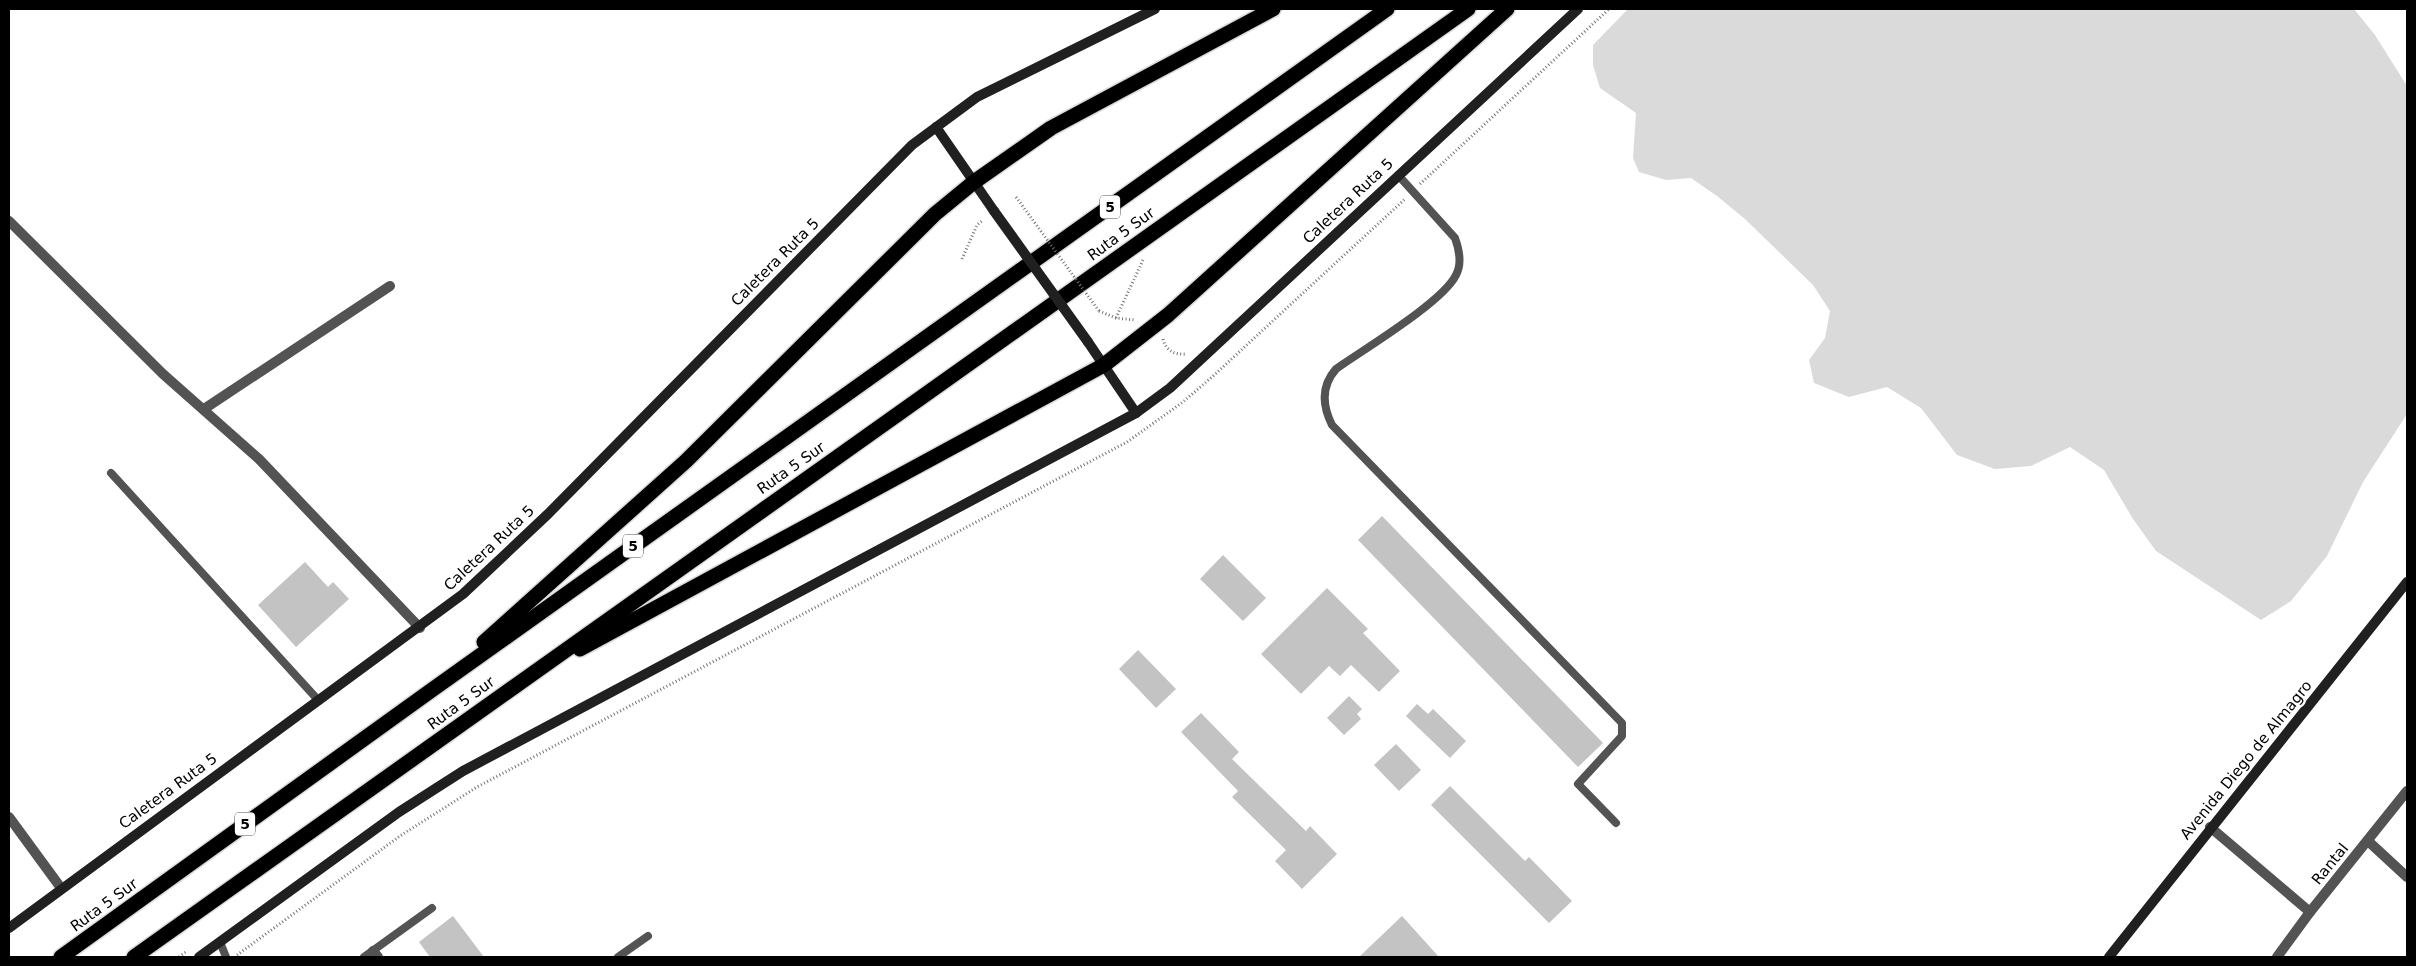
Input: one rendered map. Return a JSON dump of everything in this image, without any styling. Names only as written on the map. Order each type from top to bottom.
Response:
[{"type":"highway","points":[[429,692],[686,461],[935,214],[974,182],[1051,128],[1273,9]]},
{"type":"highway","name":"Ruta 5 Sur","points":[[61,957],[429,692],[1387,9]]},
{"type":"highway","name":"Ruta 5 Sur","points":[[134,957],[1468,9]]},
{"type":"highway","points":[[523,680],[1104,365],[1168,316],[1507,9]]},
{"type":"street","name":"Caletera Ruta 5","points":[[9,928],[61,888],[420,628],[463,594],[548,514],[892,164],[936,127],[977,98],[1002,84],[1155,9]]},
{"type":"street","name":"Caletera Ruta 5","points":[[199,957],[399,812],[463,771],[1136,413],[1170,388],[1578,9]]},
{"type":"street","points":[[936,127],[1136,413]]},
{"type":"street","points":[[9,221],[163,374],[259,459],[420,628]]},
{"type":"street","points":[[204,409],[390,286]]},
{"type":"street","name":"Avenida Diego de Almagro","points":[[2109,957],[2210,827],[2407,582]]},
{"type":"street","name":"Rantal","points":[[2277,957],[2310,912],[2407,791]]},
{"type":"street","points":[[9,817],[61,888]]},
{"type":"street","points":[[2210,827],[2310,912]]},
{"type":"street","points":[[2368,842],[2407,877]]},
{"type":"lane","points":[[1398,175],[1455,238],[1459,249],[1458,273],[1442,294],[1336,369],[1327,379],[1324,392],[1327,416],[1332,425],[1622,722],[1622,736],[1578,784],[1616,822]]},
{"type":"lane","points":[[111,473],[319,702]]},
{"type":"lane","points":[[364,957],[375,954],[432,908]]},
{"type":"lane","points":[[618,957],[648,936]]},
{"type":"lane","points":[[220,942],[226,957]]},
{"type":"path","points":[[1016,196],[1099,311],[1116,318],[1134,320],[1139,318]]},
{"type":"path","points":[[962,259],[977,225],[982,221]]},
{"type":"path","points":[[1116,318],[1145,256]]},
{"type":"path","points":[[1164,335],[1165,347],[1173,353],[1192,353]]},
{"type":"shaded area","points":[[1628,9],[2354,9],[2375,35],[2407,86],[2407,414],[2363,482],[2327,556],[2291,601],[2261,620],[2156,551],[2133,519],[2104,470],[2070,447],[2031,466],[1995,469],[1957,455],[1921,408],[1887,387],[1849,397],[1814,383],[1809,360],[1825,338],[1830,311],[1813,285],[1745,219],[1691,178],[1666,180],[1639,172],[1633,158],[1636,113],[1600,88],[1593,65],[1593,45]]},
{"type":"building","points":[[1382,516],[1603,743],[1578,767],[1358,540]]},
{"type":"building","points":[[1223,555],[1266,598],[1243,621],[1200,579]]},
{"type":"building","points":[[305,562],[328,587],[333,582],[349,599],[296,647],[258,605]]},
{"type":"building","points":[[1327,588],[1368,629],[1363,633],[1400,671],[1379,692],[1351,665],[1340,676],[1329,666],[1301,694],[1261,654]]},
{"type":"building","points":[[1138,650],[1176,689],[1156,708],[1119,669]]},
{"type":"building","points":[[1349,696],[1362,709],[1357,714],[1361,719],[1344,735],[1327,718]]},
{"type":"building","points":[[1417,704],[1428,714],[1433,709],[1466,741],[1450,758],[1406,716]]},
{"type":"building","points":[[1201,713],[1239,752],[1232,759],[1306,831],[1310,826],[1337,854],[1302,889],[1275,861],[1286,850],[1232,797],[1238,791],[1181,732]]},
{"type":"building","points":[[1396,744],[1421,770],[1399,791],[1374,765]]},
{"type":"building","points":[[1450,786],[1525,861],[1529,857],[1572,901],[1549,923],[1431,805]]},
{"type":"building","points":[[453,916],[484,957],[430,957],[419,942]]},
{"type":"building","points":[[1402,916],[1439,957],[1359,957]]}]
